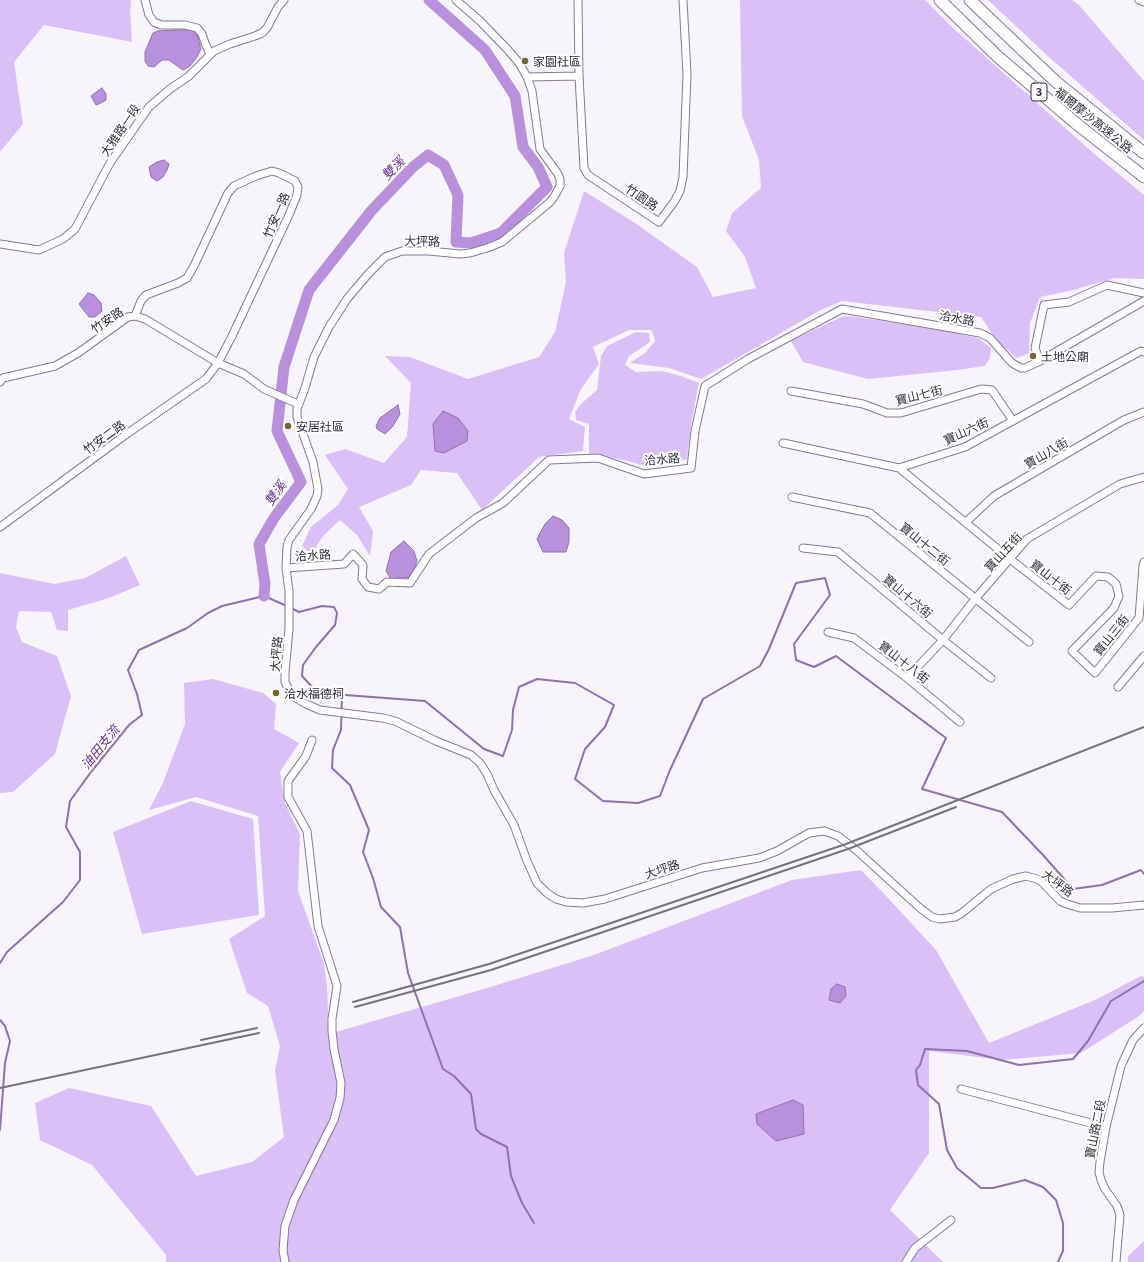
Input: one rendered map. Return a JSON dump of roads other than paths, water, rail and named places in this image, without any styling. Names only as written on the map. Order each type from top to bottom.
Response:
[{"type":"highway","name":"福爾摩沙高速公路","points":[[940,0],[997,56],[1078,125],[1144,177]]},
{"type":"highway","name":"福爾摩沙高速公路","points":[[970,0],[1055,82],[1144,153]]},
{"type":"street","points":[[145,0],[149,16],[154,22],[161,25],[185,25],[197,28],[202,34],[210,54]]},
{"type":"street","name":"大雅路一段","points":[[0,244],[39,250],[63,239],[75,229],[110,163],[144,112],[170,89],[189,76],[210,54],[221,47],[262,33],[267,28],[278,7],[284,0]]},
{"type":"street","name":"大坪路","points":[[456,0],[508,50],[527,77],[532,91],[540,149],[554,167],[560,179],[560,186],[549,203],[502,242],[470,253],[460,254],[429,251],[402,251],[385,257],[369,272],[347,299],[329,328],[314,357],[305,388],[298,404],[297,417],[313,462],[318,489],[317,496],[311,510],[289,540],[287,547],[286,568],[289,591],[290,629],[285,682],[288,690],[296,698],[320,710],[373,715],[395,721],[471,755],[480,763],[514,825],[527,861],[537,882],[547,893],[556,899],[566,902],[583,903],[605,899],[702,868],[759,858],[777,851],[809,833],[824,831],[838,836],[855,849],[920,908],[932,917],[940,919],[955,917],[991,889],[1013,879],[1026,876],[1042,882],[1060,901],[1080,908],[1112,908],[1144,905]]},
{"type":"street","name":"竹園路","points":[[578,0],[579,76],[584,168],[588,175],[659,222],[674,202],[680,191],[683,176],[687,74],[683,0]]},
{"type":"street","points":[[1139,0],[1144,2]]},
{"type":"street","points":[[527,77],[579,76]]},
{"type":"street","name":"竹安一路","points":[[135,316],[141,300],[146,295],[187,278],[228,193],[234,186],[256,176],[272,171],[295,180],[298,187],[298,195],[236,329],[218,363]]},
{"type":"street","points":[[1040,361],[1035,348],[1044,305],[1070,302],[1107,285],[1144,293]]},
{"type":"street","name":"洽水路","points":[[286,568],[344,564],[353,554],[363,564],[362,579],[368,587],[379,589],[387,582],[410,583],[429,554],[476,518],[504,503],[549,460],[598,458],[644,474],[691,468],[695,431],[705,386],[748,359],[842,309],[980,333],[990,338],[1012,363],[1021,368],[1025,368],[1040,361],[1144,301]]},
{"type":"street","name":"竹安路","points":[[1,378],[55,366],[128,317],[135,316],[145,319],[218,363],[244,374],[264,389],[298,404]]},
{"type":"street","name":"寶山六街","points":[[783,443],[898,468],[965,447],[1141,351],[1144,352]]},
{"type":"street","name":"竹安二路","points":[[0,527],[128,433],[206,379],[218,363]]},
{"type":"street","name":"寶山七街","points":[[791,391],[863,404],[887,413],[901,413],[981,389],[992,390],[1013,421]]},
{"type":"street","name":"寶山八街","points":[[966,522],[994,496],[1124,420],[1144,412]]},
{"type":"street","name":"寶山十街","points":[[898,468],[1069,605],[1096,576],[1108,577],[1116,584],[1119,596],[1114,608],[1072,651],[1095,673]]},
{"type":"street","name":"寶山五街","points":[[907,678],[943,640],[975,599],[1027,539],[1120,484],[1144,477]]},
{"type":"street","name":"寶山十二街","points":[[792,497],[870,513],[1029,642]]},
{"type":"street","name":"寶山十六街","points":[[803,548],[838,552],[943,640],[992,678]]},
{"type":"street","name":"寶山三街","points":[[1095,673],[1139,618],[1144,562]]},
{"type":"street","name":"寶山十八街","points":[[828,632],[854,638],[907,678],[960,722]]},
{"type":"street","points":[[1118,687],[1144,656]]},
{"type":"street","points":[[285,1262],[283,1250],[285,1226],[294,1200],[334,1120],[340,1098],[341,1083],[332,1031],[332,1019],[337,986],[318,926],[307,831],[288,797],[288,781],[306,756],[312,740]]},
{"type":"street","name":"寶山路二段","points":[[1116,1262],[1120,1215],[1116,1206],[1104,1189],[1099,1172],[1100,1162],[1106,1127],[1123,1061],[1133,1040],[1144,1028]]},
{"type":"street","points":[[961,1089],[1106,1127]]},
{"type":"street","points":[[906,1262],[915,1248],[951,1220]]},
{"type":"waterway","name":"雙溪","points":[[264,596],[265,584],[259,544],[274,518],[301,482],[277,431],[284,367],[309,290],[372,210],[413,167],[428,155],[444,165],[458,195],[456,242],[471,243],[501,233],[547,187],[538,167],[523,147],[515,96],[485,50],[429,0]]},
{"type":"waterway","points":[[291,608],[299,612],[322,606],[334,607],[337,613],[335,625],[303,665],[302,676],[316,691],[332,694],[425,701],[484,749],[503,756],[512,730],[513,710],[519,687],[537,679],[575,683],[614,705],[605,727],[585,749],[575,779],[603,801],[638,803],[660,796],[670,770],[703,699],[760,666],[769,649],[796,583],[825,578],[830,595],[794,644],[796,660],[814,667],[836,656],[946,738],[922,789],[1002,812],[1073,889],[1102,885],[1141,870],[1144,874]]},
{"type":"waterway","name":"油田支流","points":[[0,963],[7,952],[63,902],[80,880],[80,852],[66,827],[70,801],[129,725],[142,715],[137,694],[128,670],[139,650],[187,628],[208,613],[222,606],[264,596],[287,606]]},
{"type":"waterway","points":[[342,694],[341,730],[333,750],[332,768],[350,785],[369,830],[363,852],[373,878],[381,907],[400,927],[408,973],[443,1069],[454,1076],[471,1094],[476,1129],[481,1134],[507,1147],[511,1176],[522,1203],[534,1223]]},
{"type":"waterway","points":[[1058,1262],[1063,1251],[1063,1223],[1056,1200],[1043,1187],[1025,1180],[993,1188],[981,1188],[957,1168],[947,1150],[939,1104],[918,1085],[916,1070],[920,1065],[925,1049],[967,1051],[1019,1065],[1073,1059],[1088,1041],[1111,1001],[1144,981]]},
{"type":"waterway","name":"油田支流","points":[[0,1020],[5,1026],[10,1041],[5,1063],[0,1130]]},
{"type":"railway","points":[[353,1002],[489,964],[846,844],[1144,727]]},
{"type":"railway","points":[[355,1007],[491,970],[848,849],[956,807]]},
{"type":"railway","points":[[201,1040],[257,1028]]},
{"type":"railway","points":[[0,1088],[259,1033]]},
{"type":"place","name":"家園社區","points":[[525,61]]},
{"type":"place","name":"土地公廟","points":[[1033,356]]},
{"type":"place","name":"安居社區","points":[[288,426]]},
{"type":"place","name":"洽水福德祠","points":[[276,693]]}]
